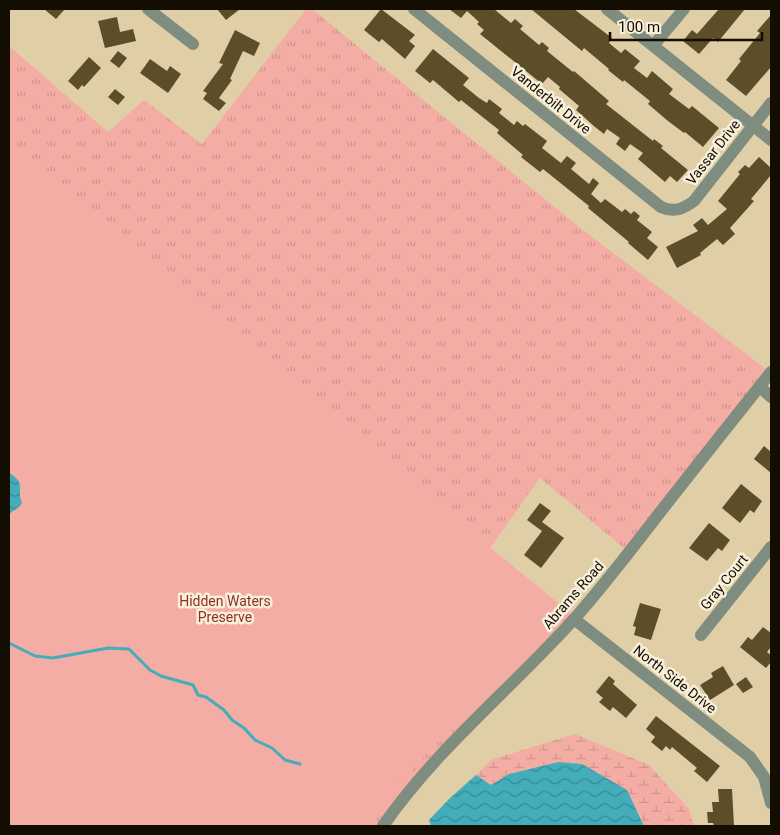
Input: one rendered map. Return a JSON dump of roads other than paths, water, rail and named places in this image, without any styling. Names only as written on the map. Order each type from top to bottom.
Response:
[{"type":"street","points":[[148,9],[193,44]]},
{"type":"street","name":"Vanderbilt Drive","points":[[414,9],[661,208],[672,211]]},
{"type":"street","points":[[607,9],[771,140]]},
{"type":"street","points":[[653,46],[684,9]]},
{"type":"street","name":"Vassar Drive","points":[[672,211],[694,201],[771,103]]},
{"type":"street","name":"Abrams Road","points":[[383,826],[414,784],[449,744],[514,681],[574,619],[604,584],[771,372]]},
{"type":"street","points":[[760,387],[771,397]]},
{"type":"street","name":"Gray Court","points":[[701,635],[771,548]]},
{"type":"street","name":"North Side Drive","points":[[574,619],[757,764],[764,777],[771,803]]},
{"type":"water","points":[[9,473],[18,480],[22,503],[9,514]]},
{"type":"water","points":[[558,762],[582,764],[627,790],[644,826],[431,826],[429,820],[476,775],[491,785],[509,774]]},
{"type":"waterway","points":[[9,643],[35,656],[53,658],[108,648],[129,649],[150,670],[161,676],[193,685],[198,695],[206,697],[224,710],[232,720],[244,728],[255,740],[272,748],[285,760],[300,764]]},
{"type":"park label","name":"Hidden Waters Preserve","points":[[225,610]]}]
